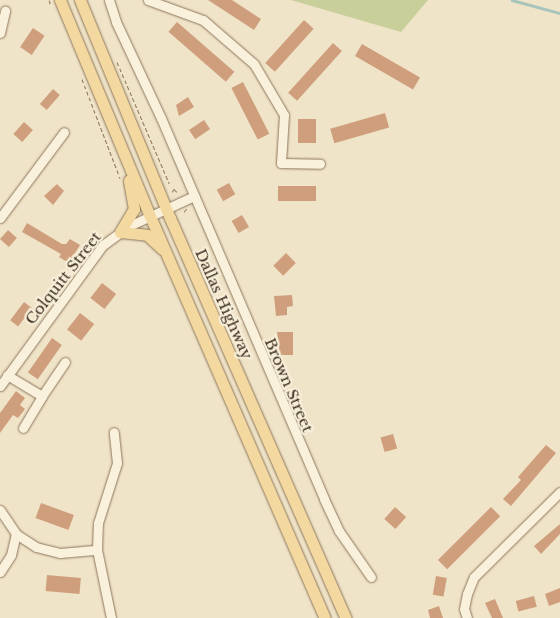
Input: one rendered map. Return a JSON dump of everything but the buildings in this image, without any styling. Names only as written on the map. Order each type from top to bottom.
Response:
[{"type":"main road","name":"Dallas Highway","points":[[80,0],[166,209],[346,618]]},
{"type":"main road","points":[[56,4],[122,149],[325,618]]},
{"type":"main road","points":[[120,232],[132,216],[134,203],[122,149]]},
{"type":"main road","points":[[120,232],[147,235],[168,256]]},
{"type":"street","name":"Brown Street","points":[[109,0],[116,22],[194,196],[335,525],[371,577]]},
{"type":"street","points":[[148,0],[203,20],[254,64],[285,119],[281,163],[320,164]]},
{"type":"street","points":[[0,33],[5,11]]},
{"type":"street","points":[[0,218],[64,132]]},
{"type":"street","points":[[166,209],[194,196]]},
{"type":"street","name":"Colquitt Street","points":[[0,386],[94,256],[120,232],[166,209]]},
{"type":"street","points":[[23,428],[65,362]]},
{"type":"street","points":[[7,376],[42,396]]},
{"type":"street","points":[[111,618],[97,550],[98,523],[117,463],[114,432]]},
{"type":"street","points":[[467,618],[464,609],[467,594],[474,577],[560,492]]},
{"type":"street","points":[[0,510],[16,534],[53,552],[97,550]]},
{"type":"street","points":[[0,572],[12,555],[16,534]]},
{"type":"path","points":[[48,0],[56,4]]},
{"type":"path","points":[[114,56],[168,183]]},
{"type":"path","points":[[80,73],[91,111],[120,180]]},
{"type":"path","points":[[172,192],[174,189],[177,192]]},
{"type":"path","points":[[184,212],[188,211],[186,208]]},
{"type":"green space","points":[[291,0],[428,0],[401,32]]},
{"type":"waterway","points":[[512,0],[560,13]]}]
